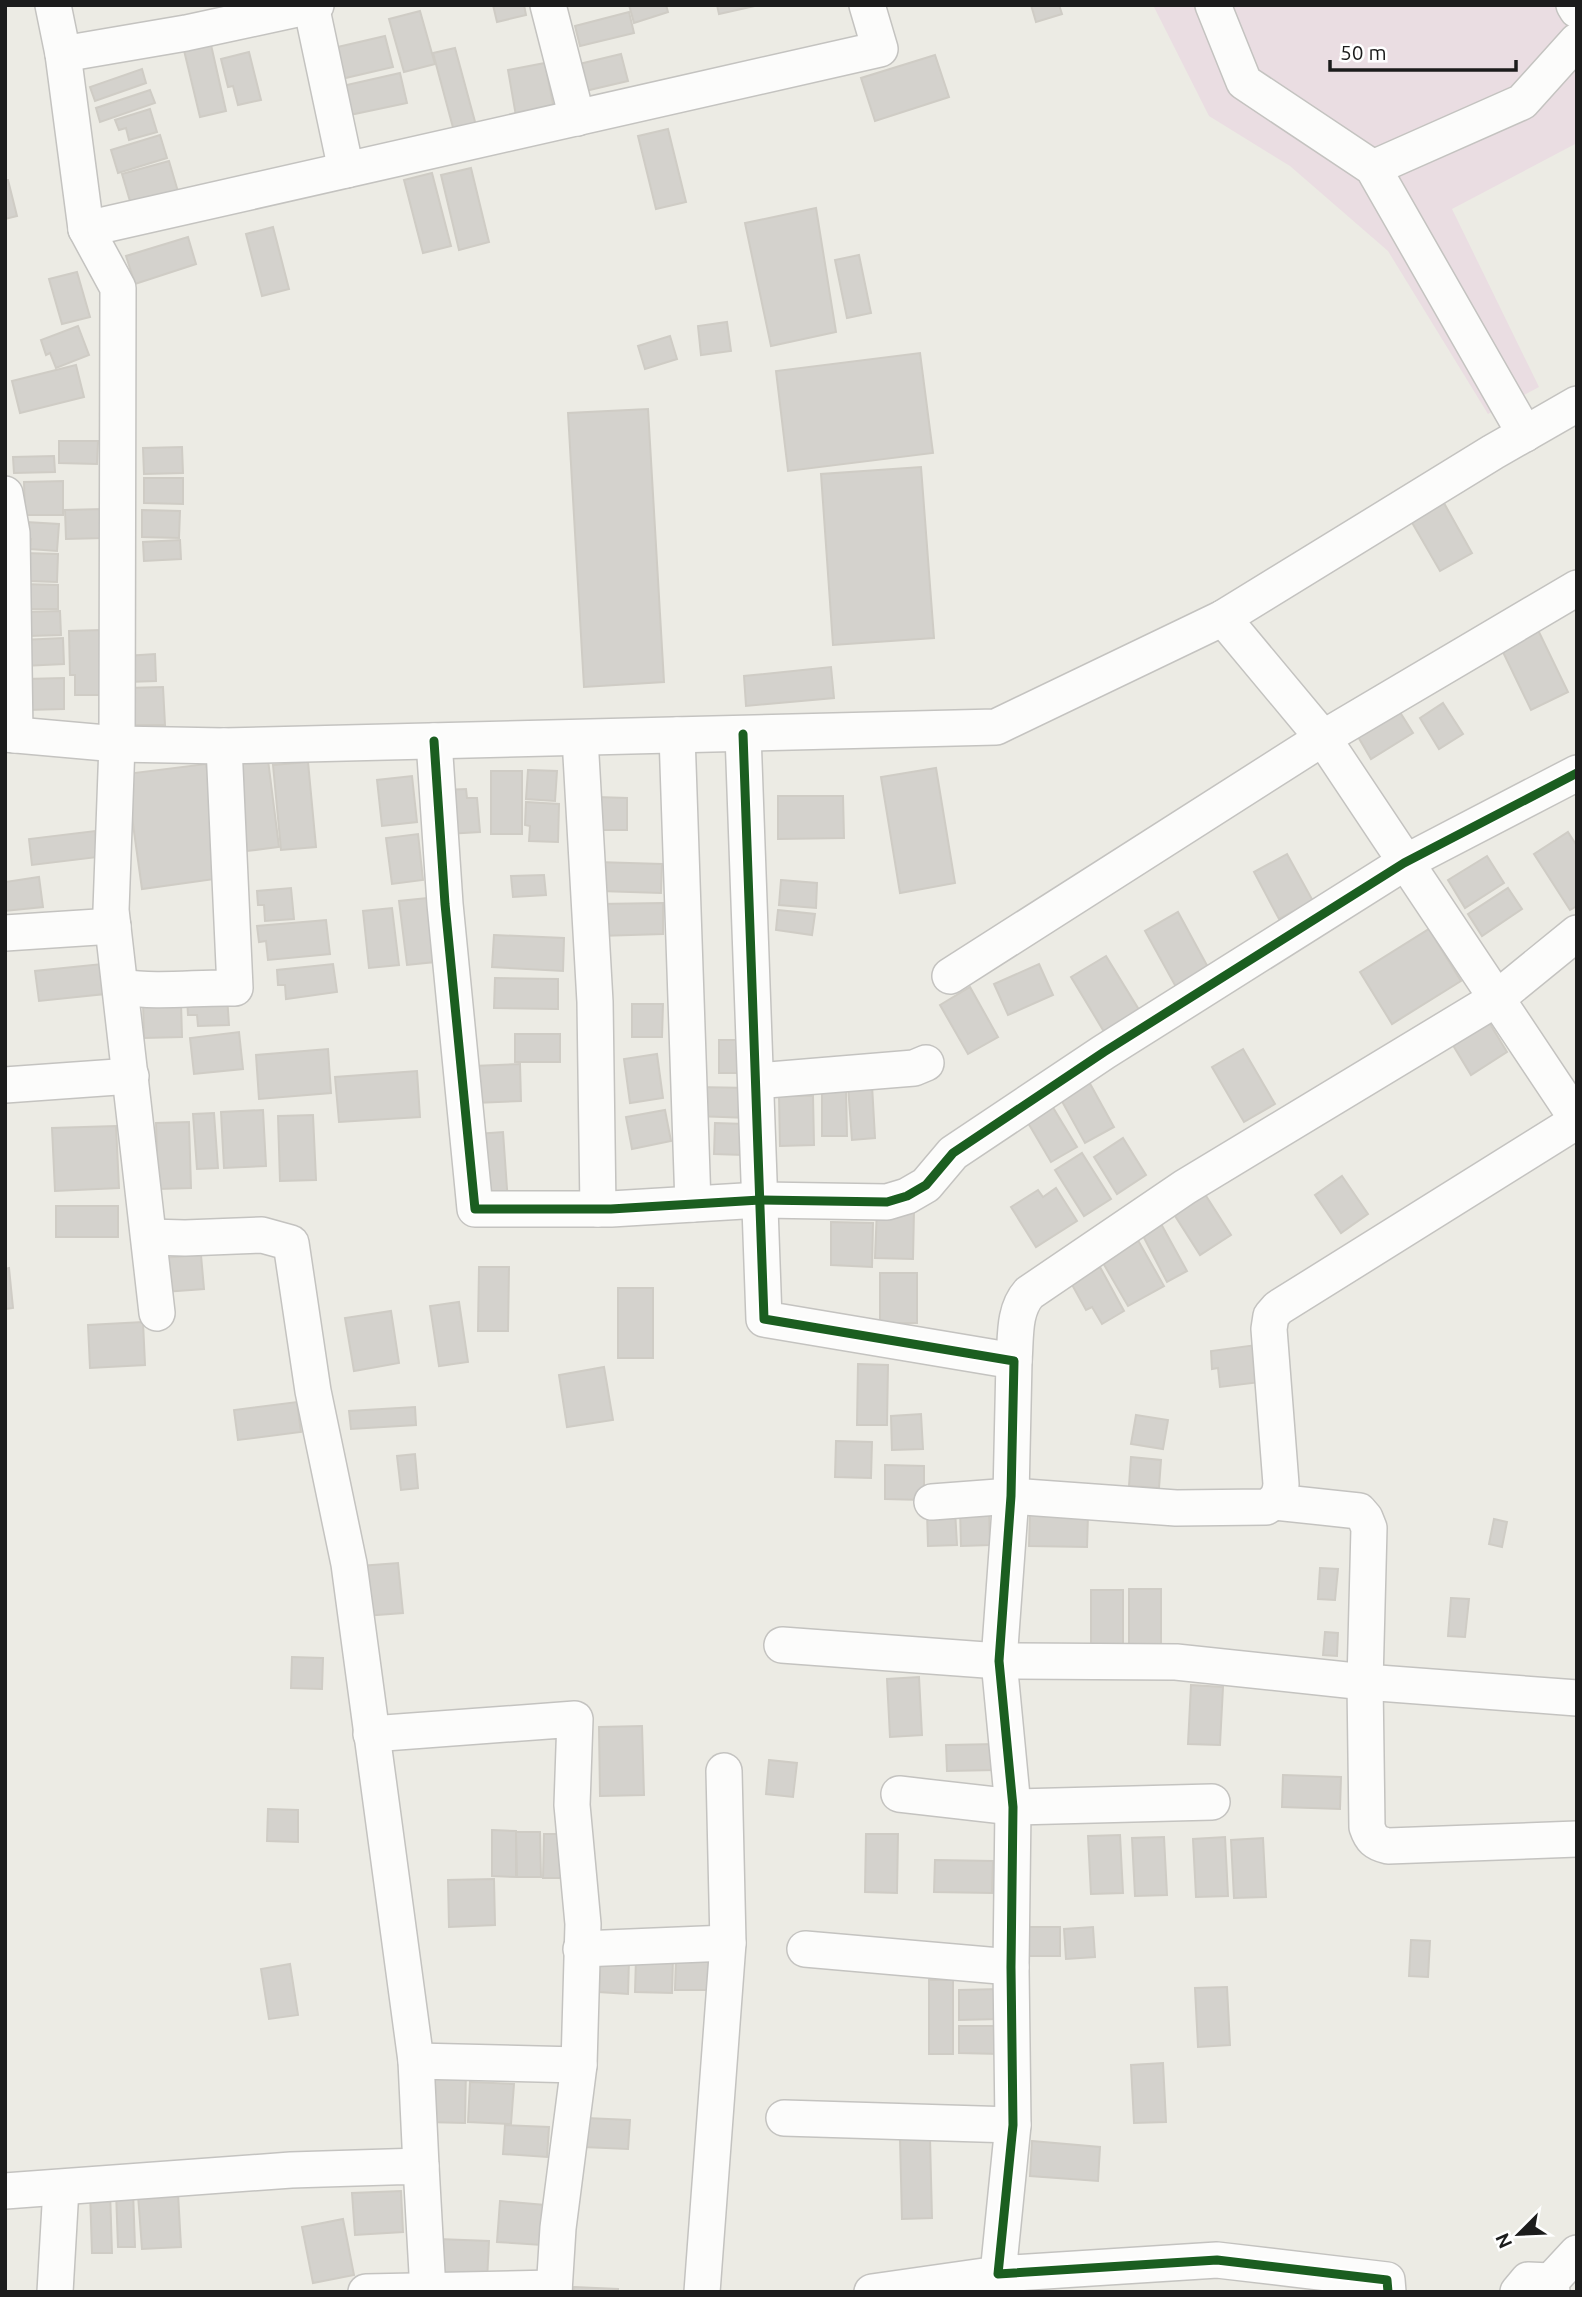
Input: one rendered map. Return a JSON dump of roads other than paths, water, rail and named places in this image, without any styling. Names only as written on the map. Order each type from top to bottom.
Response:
[{"type":"street","points":[[53,5],[63,54],[86,229],[118,288],[117,744],[111,910],[157,1313]]},
{"type":"street","points":[[548,5],[577,118]]},
{"type":"street","points":[[86,229],[880,49],[867,5]]},
{"type":"street","points":[[1213,5],[1244,82],[1373,168],[1525,434]]},
{"type":"street","points":[[1574,5],[1577,10]]},
{"type":"street","points":[[63,54],[186,33],[313,6],[346,170]]},
{"type":"street","points":[[1373,168],[1522,102],[1577,41]]},
{"type":"street","points":[[5,494],[12,533],[10,734],[117,744],[224,746],[996,727],[1223,618],[1577,404]]},
{"type":"street","points":[[950,976],[1323,738],[1577,588]]},
{"type":"street","points":[[932,1502],[1011,1496],[1176,1508],[1266,1507],[1275,1502],[1281,1484],[1269,1329],[1271,1316],[1278,1308],[1577,1120],[1323,738],[1223,618]]},
{"type":"street","points":[[743,734],[764,1319],[1014,1361]]},
{"type":"street","points":[[677,735],[693,1204]]},
{"type":"street","points":[[580,738],[594,1002],[598,1209]]},
{"type":"street","points":[[434,741],[445,904],[475,1209],[598,1209],[760,1200],[887,1202],[907,1196],[926,1185],[953,1153],[1104,1052],[1404,863],[1577,773]]},
{"type":"street","points":[[121,987],[149,991],[235,988],[224,746]]},
{"type":"street","points":[[5,933],[113,926]]},
{"type":"street","points":[[1010,2279],[1013,1807],[999,1661],[1011,1496],[1014,1361],[1017,1315],[1021,1301],[1185,1186],[1496,999],[1577,933]]},
{"type":"street","points":[[756,1081],[914,1068],[926,1063]]},
{"type":"street","points":[[5,1085],[131,1076]]},
{"type":"street","points":[[149,1237],[262,1235],[291,1243],[313,1391],[349,1564],[416,2062],[428,2291]]},
{"type":"street","points":[[1275,1502],[1359,1511],[1366,1518],[1369,1528],[1365,1682],[1367,1826],[1377,1844],[1388,1846],[1577,1839]]},
{"type":"street","points":[[782,1645],[999,1661],[1176,1662],[1365,1682],[1577,1698]]},
{"type":"street","points":[[366,2292],[554,2290],[558,2228],[579,2065],[583,1924],[572,1805],[575,1719],[371,1734]]},
{"type":"street","points":[[702,2292],[728,1943],[723,1771]]},
{"type":"street","points":[[899,1794],[1013,1807],[1212,1802]]},
{"type":"street","points":[[581,1950],[728,1943]]},
{"type":"street","points":[[805,1949],[1011,1967]]},
{"type":"street","points":[[416,2062],[579,2065]]},
{"type":"street","points":[[784,2118],[1013,2125]]},
{"type":"street","points":[[5,2191],[291,2171],[421,2166]]},
{"type":"street","points":[[55,2292],[61,2188]]},
{"type":"street","points":[[1518,2292],[1528,2280],[1551,2286],[1577,2253]]},
{"type":"street","points":[[872,2292],[1010,2279],[1219,2276],[1387,2280],[1388,2292]]}]
